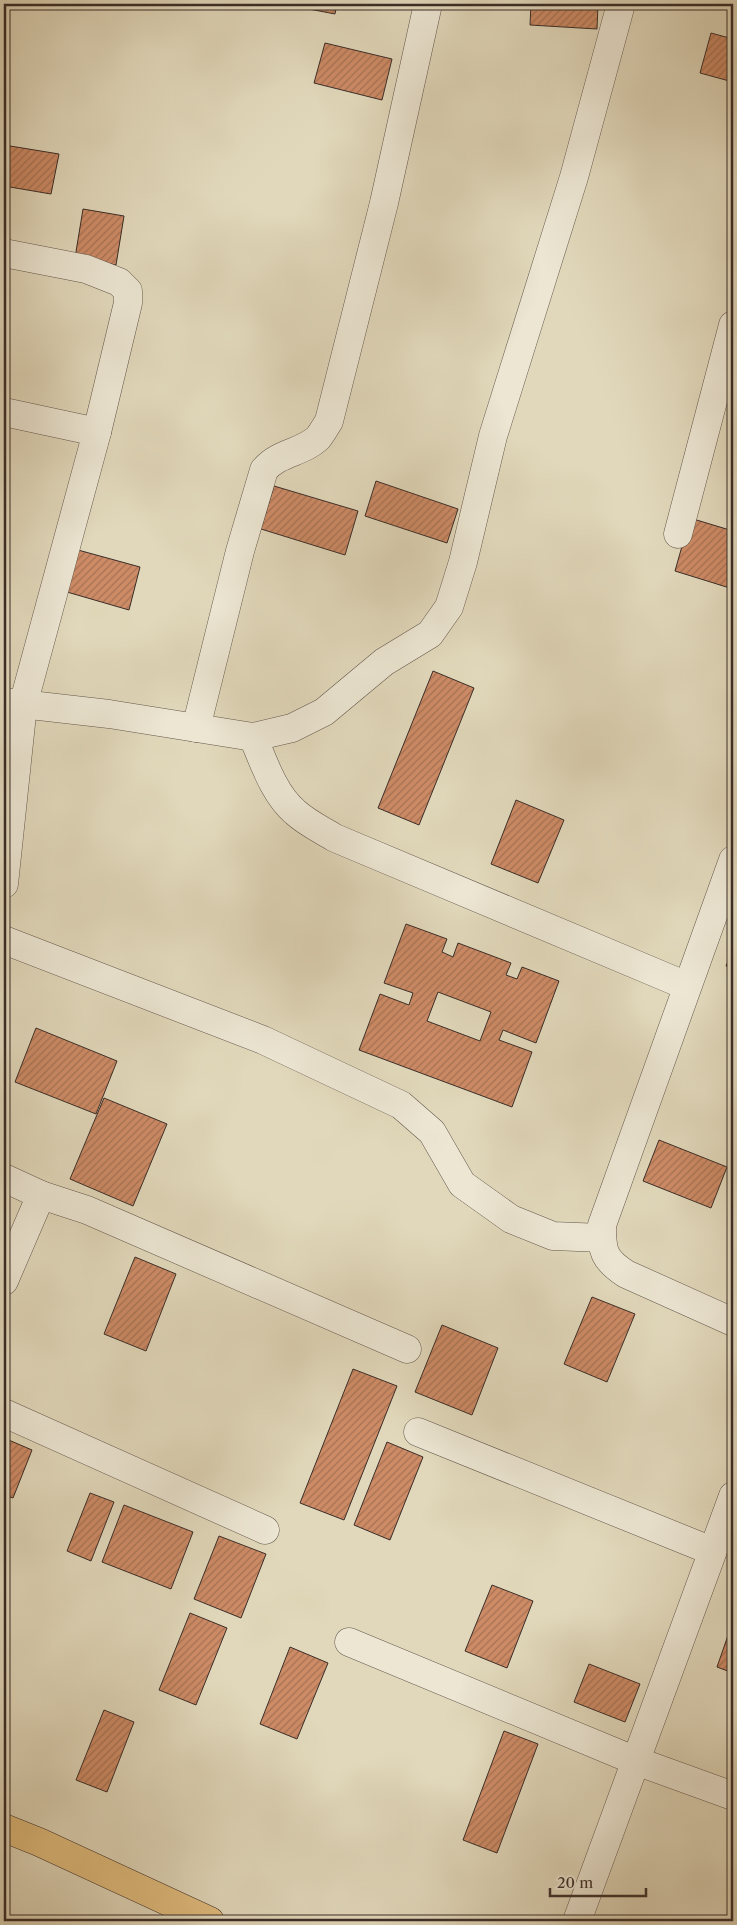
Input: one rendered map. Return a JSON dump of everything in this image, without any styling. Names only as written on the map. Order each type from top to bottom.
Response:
[{"type":"main road","points":[[4,1828],[39,1842],[210,1921]]},
{"type":"street","points":[[196,728],[240,551],[264,470],[280,456],[318,438],[329,421],[384,203],[428,4]]},
{"type":"street","points":[[13,704],[109,714],[253,737],[292,728],[324,712],[384,662],[430,634],[449,607],[463,562],[493,436],[574,177],[621,4]]},
{"type":"street","points":[[4,253],[86,269],[119,282],[128,291],[125,321],[117,345],[96,432],[13,704],[4,884]]},
{"type":"street","points":[[678,534],[733,325]]},
{"type":"street","points":[[4,412],[96,432]]},
{"type":"street","points":[[253,737],[280,794],[294,811],[328,834],[687,986]]},
{"type":"street","points":[[733,860],[602,1225],[604,1252],[612,1265],[626,1274],[733,1322]]},
{"type":"street","points":[[4,940],[263,1040],[401,1105],[432,1132],[462,1184],[510,1219],[553,1236],[602,1238]]},
{"type":"street","points":[[4,1178],[41,1195],[87,1210],[407,1349]]},
{"type":"street","points":[[4,1281],[41,1195]]},
{"type":"street","points":[[4,1413],[265,1530]]},
{"type":"street","points":[[418,1432],[712,1551]]},
{"type":"street","points":[[577,1921],[733,1496]]},
{"type":"street","points":[[349,1642],[636,1761],[733,1796]]},
{"type":"building","points":[[283,4],[337,4],[335,14]]},
{"type":"building","points":[[531,4],[598,4],[597,29],[530,25]]},
{"type":"building","points":[[711,33],[733,39],[733,82],[700,73]]},
{"type":"building","points":[[325,43],[392,59],[382,100],[314,83]]},
{"type":"building","points":[[4,145],[59,154],[51,194],[4,186]]},
{"type":"building","points":[[83,209],[124,216],[116,265],[75,258]]},
{"type":"building","points":[[376,481],[458,509],[447,543],[365,516]]},
{"type":"building","points":[[274,486],[358,511],[345,555],[261,529]]},
{"type":"building","points":[[690,518],[733,531],[733,589],[675,571]]},
{"type":"building","points":[[78,550],[140,567],[129,610],[67,592]]},
{"type":"building","points":[[433,671],[474,688],[419,825],[378,808]]},
{"type":"building","points":[[516,800],[564,820],[538,883],[491,864]]},
{"type":"building","points":[[406,924],[447,939],[442,952],[453,957],[458,943],[511,963],[506,975],[517,979],[522,967],[559,981],[536,1043],[503,1030],[499,1040],[532,1052],[512,1107],[359,1050],[380,994],[409,1005],[413,993],[384,983]],"holes":[[[438,992],[491,1012],[480,1041],[427,1021]]]},
{"type":"building","points":[[733,949],[733,969],[726,966]]},
{"type":"building","points":[[36,1028],[117,1061],[96,1114],[15,1082]]},
{"type":"building","points":[[104,1098],[167,1124],[133,1206],[70,1179]]},
{"type":"building","points":[[659,1140],[727,1167],[711,1208],[643,1181]]},
{"type":"building","points":[[135,1257],[176,1274],[146,1351],[104,1334]]},
{"type":"building","points":[[592,1297],[635,1314],[607,1382],[564,1364]]},
{"type":"building","points":[[442,1325],[498,1348],[472,1415],[415,1392]]},
{"type":"building","points":[[353,1369],[397,1386],[344,1520],[300,1503]]},
{"type":"building","points":[[4,1438],[32,1450],[13,1498],[4,1495]]},
{"type":"building","points":[[387,1442],[423,1457],[390,1540],[354,1525]]},
{"type":"building","points":[[90,1493],[114,1502],[91,1561],[67,1551]]},
{"type":"building","points":[[124,1505],[193,1532],[171,1589],[102,1562]]},
{"type":"building","points":[[219,1536],[266,1554],[241,1618],[194,1599]]},
{"type":"building","points":[[492,1585],[533,1601],[507,1668],[465,1651]]},
{"type":"building","points":[[190,1613],[227,1628],[196,1705],[159,1690]]},
{"type":"building","points":[[733,1621],[733,1673],[717,1667]]},
{"type":"building","points":[[290,1647],[328,1663],[297,1739],[260,1724]]},
{"type":"building","points":[[589,1664],[640,1684],[625,1722],[574,1702]]},
{"type":"building","points":[[104,1710],[134,1722],[107,1792],[76,1780]]},
{"type":"building","points":[[504,1731],[538,1744],[497,1853],[463,1840]]}]
